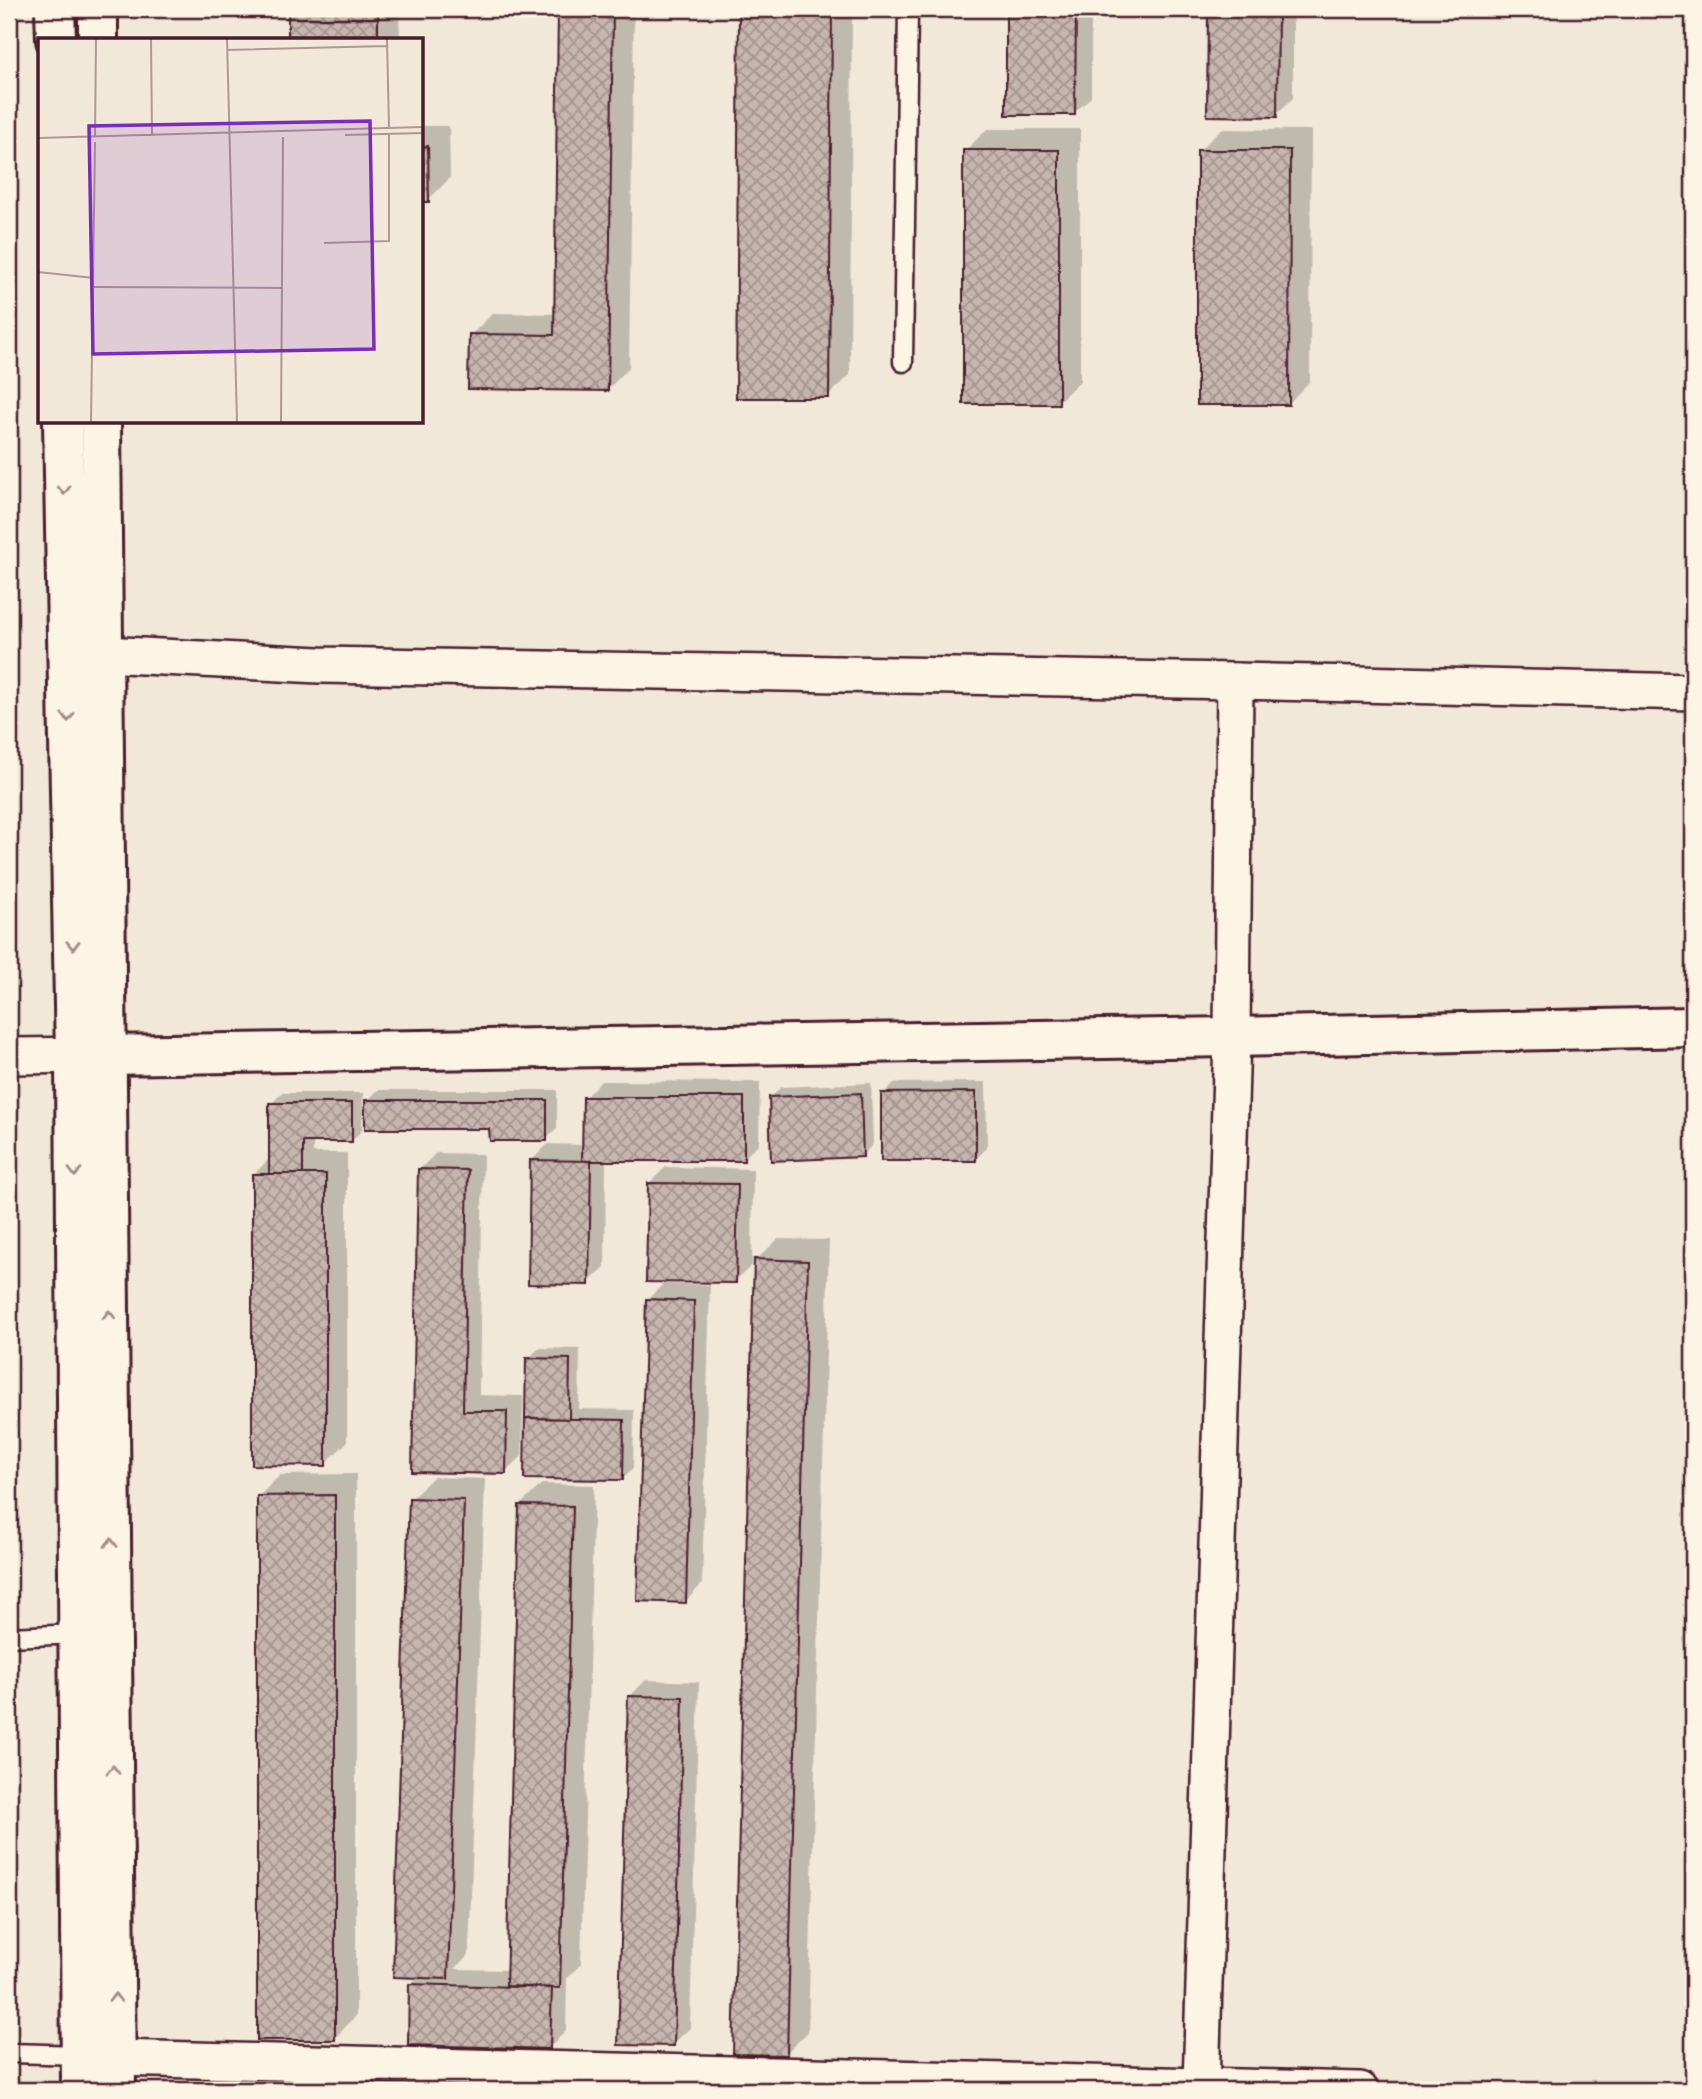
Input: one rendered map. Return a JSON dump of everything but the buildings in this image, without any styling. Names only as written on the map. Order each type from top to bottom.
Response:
[{"type":"main road","points":[[55,9],[56,38]]},
{"type":"main road","points":[[97,9],[98,38]]},
{"type":"main road","points":[[63,424],[91,1055],[98,2073]]},
{"type":"main road","points":[[98,2073],[78,1634],[103,654],[101,424]]},
{"type":"main road","points":[[91,1055],[1693,1027]]},
{"type":"street","points":[[103,654],[319,665],[1693,692]]},
{"type":"street","points":[[1200,2086],[1232,1037],[1235,681]]},
{"type":"street","points":[[9,1056],[91,1055]]},
{"type":"street","points":[[98,2073],[1360,2090]]},
{"type":"lane","points":[[903,362],[908,9]]},
{"type":"lane","points":[[9,1637],[78,1634]]},
{"type":"lane","points":[[9,2053],[98,2073]]}]
